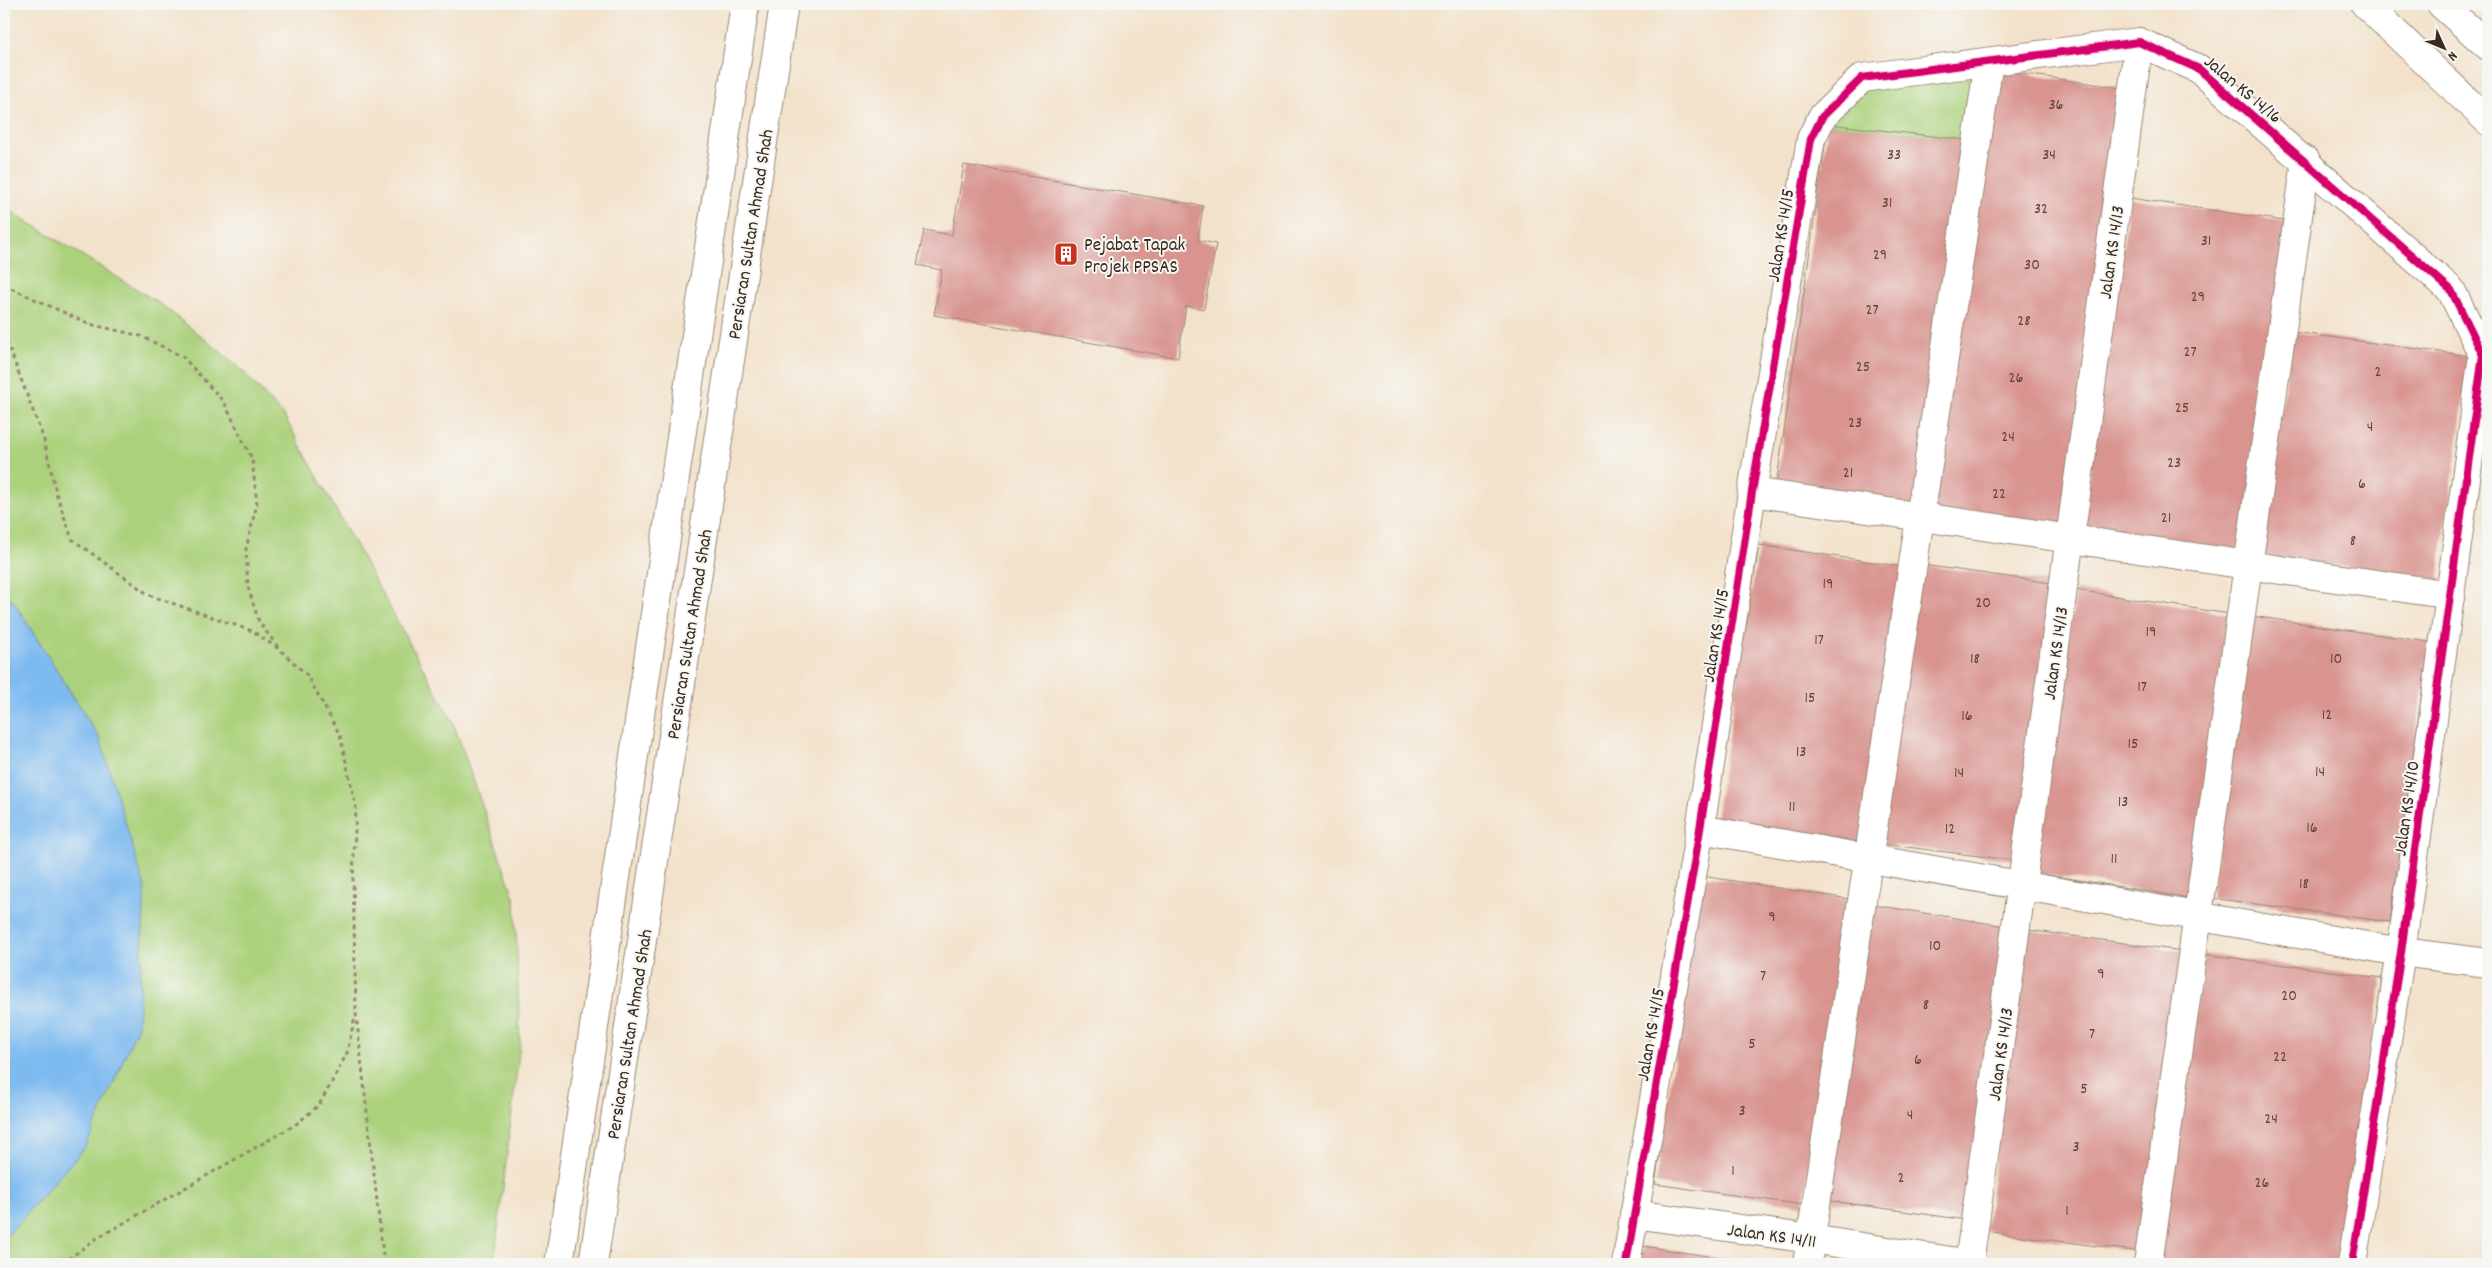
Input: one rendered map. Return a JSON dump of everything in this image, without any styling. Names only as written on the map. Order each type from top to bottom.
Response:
[{"type":"street","name":"Persiaran Sultan Ahmad Shah","points":[[558,1264],[745,4]]},
{"type":"street","name":"Persiaran Sultan Ahmad Shah","points":[[593,1264],[784,4]]},
{"type":"street","points":[[2365,4],[2488,121]]},
{"type":"street","points":[[2441,4],[2488,46]]},
{"type":"street","points":[[1809,1252],[1989,62],[2139,42]]},
{"type":"street","name":"Jalan KS 14/16","points":[[2139,42],[2200,69],[2451,290],[2483,355]]},
{"type":"street","name":"Jalan KS 14/13","points":[[1970,1264],[2139,42]]},
{"type":"street","name":"Jalan KS 14/15","points":[[1626,1264],[1700,829],[1752,492],[1811,139],[1822,117],[1862,78],[1989,62]]},
{"type":"street","points":[[2148,1264],[2306,161]]},
{"type":"street","name":"Jalan KS 14/10","points":[[2352,1264],[2401,952],[2483,355]]},
{"type":"street","points":[[1752,492],[2451,595]]},
{"type":"street","points":[[1700,829],[2401,952],[2488,964]]},
{"type":"street","name":"Jalan KS 14/11","points":[[1634,1214],[1809,1252],[1970,1264]]},
{"type":"path","points":[[4,285],[89,324],[141,336],[183,356],[224,402],[252,459],[257,504],[246,549],[248,586],[258,622],[280,649],[307,675],[340,735],[356,807],[353,879],[356,1013],[384,1264]]},
{"type":"path","points":[[4,334],[44,440],[57,496],[72,539],[149,595],[252,631],[280,649]]},
{"type":"path","points":[[62,1264],[94,1240],[295,1124],[319,1105],[347,1053],[356,1013]]},
{"type":"green space","points":[[1976,76],[1966,140],[1828,124],[1866,89]]},
{"type":"green space","points":[[4,207],[162,305],[238,366],[284,416],[453,722],[515,900],[520,1043],[494,1264],[4,1264],[4,1239],[86,1146],[100,739],[15,604],[4,592]]},
{"type":"water","points":[[4,592],[15,604],[100,739],[145,888],[138,1026],[86,1146],[4,1239]]},
{"type":"building","points":[[1990,69],[2129,89],[2065,530],[1925,511]]},
{"type":"building","points":[[1828,124],[1966,140],[1914,506],[1776,487]]},
{"type":"building","name":"Pejabat Tapak Projek PPSAS","points":[[964,165],[1203,206],[1198,240],[1216,244],[1204,309],[1186,306],[1178,358],[934,315],[942,270],[917,265],[924,230],[952,235]]},
{"type":"building","points":[[2130,198],[2290,222],[2243,554],[2081,532]]},
{"type":"building","points":[[2293,332],[2470,356],[2438,580],[2260,555]]},
{"type":"building","points":[[1759,545],[1906,567],[1862,842],[1715,819]]},
{"type":"building","points":[[1915,564],[2059,584],[2019,861],[1874,843]]},
{"type":"building","points":[[2076,590],[2236,615],[2189,898],[2030,872]]},
{"type":"building","points":[[2252,616],[2429,642],[2390,922],[2211,898]]},
{"type":"building","points":[[1702,876],[1849,899],[1803,1205],[1655,1184]]},
{"type":"building","points":[[1868,904],[2011,927],[1967,1220],[1824,1200]]},
{"type":"building","points":[[2028,930],[2182,951],[2141,1252],[1985,1231]]},
{"type":"building","points":[[2204,954],[2382,978],[2341,1264],[2159,1264]]},
{"type":"building","points":[[1643,1246],[1752,1263],[1752,1264],[1640,1264]]},
{"type":"cycle path","points":[[1626,1264],[1700,829],[1752,492],[1811,139],[1822,117],[1862,78],[2139,42],[2199,69],[2451,290],[2483,355],[2401,952],[2352,1264]]},
{"type":"place","name":"Pejabat Tapak Projek PPSAS","points":[[1066,254]]}]
